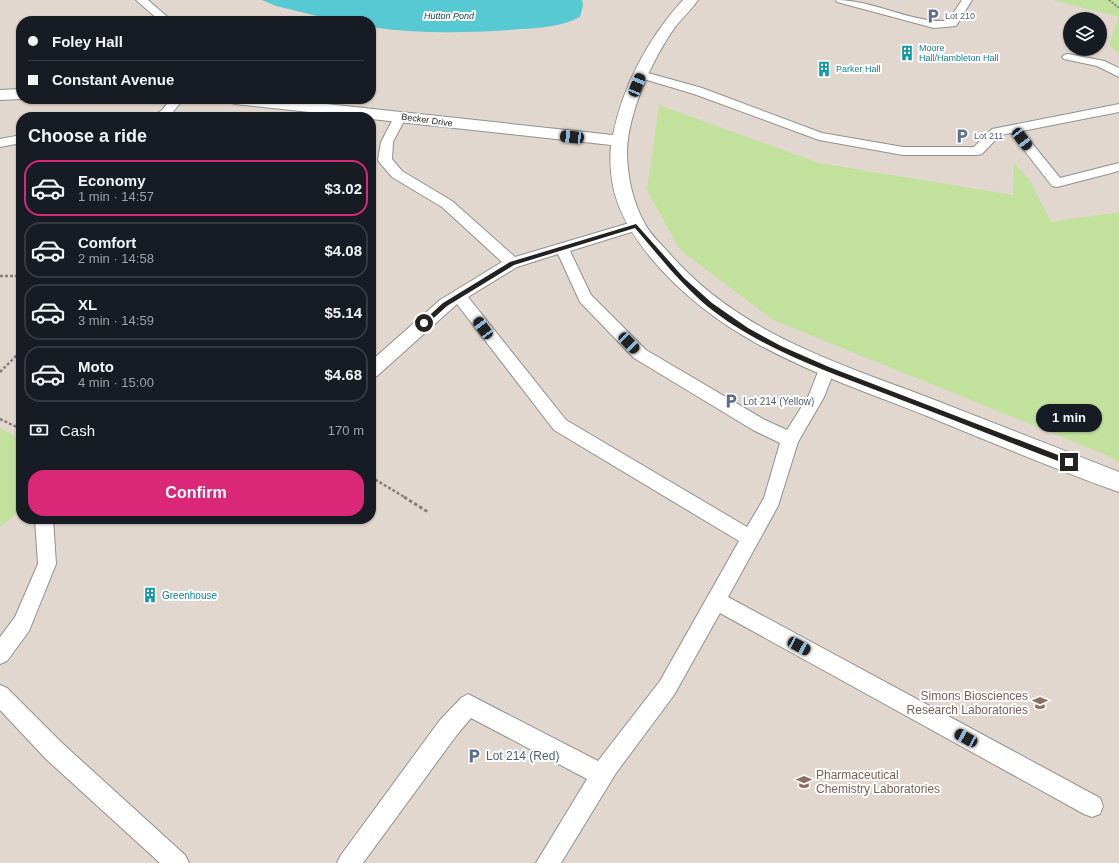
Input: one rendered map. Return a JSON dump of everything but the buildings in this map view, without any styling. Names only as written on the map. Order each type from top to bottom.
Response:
[{"type":"street","points":[[691,0],[665,31],[641,75],[626,115],[620,141],[619,158],[620,177],[636,226],[682,280],[710,305],[746,329],[779,347],[827,369],[1119,482]]},
{"type":"street","points":[[0,95],[16,94]]},
{"type":"street","name":"Becker Drive","points":[[281,104],[354,112]]},
{"type":"street","name":"Becker Drive","points":[[376,114],[483,128],[620,141]]},
{"type":"lane","points":[[141,0],[161,16]]},
{"type":"lane","points":[[841,0],[934,25],[952,24],[967,0]]},
{"type":"lane","points":[[1068,57],[1100,63],[1119,74]]},
{"type":"lane","points":[[641,75],[698,91],[819,136],[903,151],[977,151],[996,132],[1119,108]]},
{"type":"lane","points":[[167,112],[173,104]]},
{"type":"lane","points":[[400,117],[387,142],[385,160],[397,174],[447,204],[512,264]]},
{"type":"lane","points":[[1014,129],[1057,183],[1119,167]]},
{"type":"lane","points":[[0,143],[16,140]]},
{"type":"lane","points":[[376,366],[445,304],[512,264],[636,226]]},
{"type":"lane","points":[[562,248],[584,298],[640,354],[759,425],[790,440]]},
{"type":"lane","points":[[459,296],[560,425],[750,538]]},
{"type":"lane","points":[[548,863],[601,775],[667,688],[772,500],[790,440],[816,397],[827,369]]},
{"type":"lane","points":[[0,654],[22,624],[47,564],[44,524]]},
{"type":"lane","points":[[715,600],[1092,806]]},
{"type":"lane","points":[[0,694],[54,751],[177,863]]},
{"type":"lane","points":[[349,863],[448,728],[468,705],[601,775]]},
{"type":"path","points":[[1109,0],[1119,8]]},
{"type":"path","points":[[0,276],[16,276]]},
{"type":"path","points":[[0,372],[16,356]]},
{"type":"path","points":[[0,419],[16,427]]},
{"type":"path","points":[[376,480],[428,512]]},
{"type":"shaded area","points":[[0,0],[1119,0],[1119,863],[0,863]]},
{"type":"green space","points":[[1052,0],[1119,0],[1119,17],[1107,14],[1107,12],[1099,12]]},
{"type":"green space","points":[[1119,17],[1119,53],[1109,45]]},
{"type":"green space","points":[[659,105],[819,163],[1013,195],[1014,163],[1029,179],[1051,222],[1119,212],[1119,462],[1104,454],[773,320],[680,250],[647,190]]},
{"type":"green space","points":[[0,428],[16,436],[16,514],[0,527]]},
{"type":"water","name":"Hutton Pond","points":[[262,0],[582,0],[583,5],[580,17],[572,21],[536,28],[474,32],[406,31],[376,28],[376,16],[317,16],[276,6]]},
{"type":"place","name":"Lot 210","points":[[933,16]]},
{"type":"place","name":"Moore Hall/Hambleton Hall","points":[[907,53]]},
{"type":"place","name":"Parker Hall","points":[[824,69]]},
{"type":"place","name":"Lot 211","points":[[962,136]]},
{"type":"place","name":"Lot 214 (Yellow)","points":[[731,401]]},
{"type":"place","name":"Greenhouse","points":[[150,595]]},
{"type":"place","name":"Simons Biosciences Research Laboratories","points":[[1040,703]]},
{"type":"place","name":"Lot 214 (Red)","points":[[474,756]]},
{"type":"place","name":"Pharmaceutical Chemistry Laboratories","points":[[804,782]]},
{"type":"route","points":[[424,323],[445,304],[512,264],[636,226],[658,254],[682,280],[710,305],[746,329],[779,347],[827,369],[1069,462]]}]
